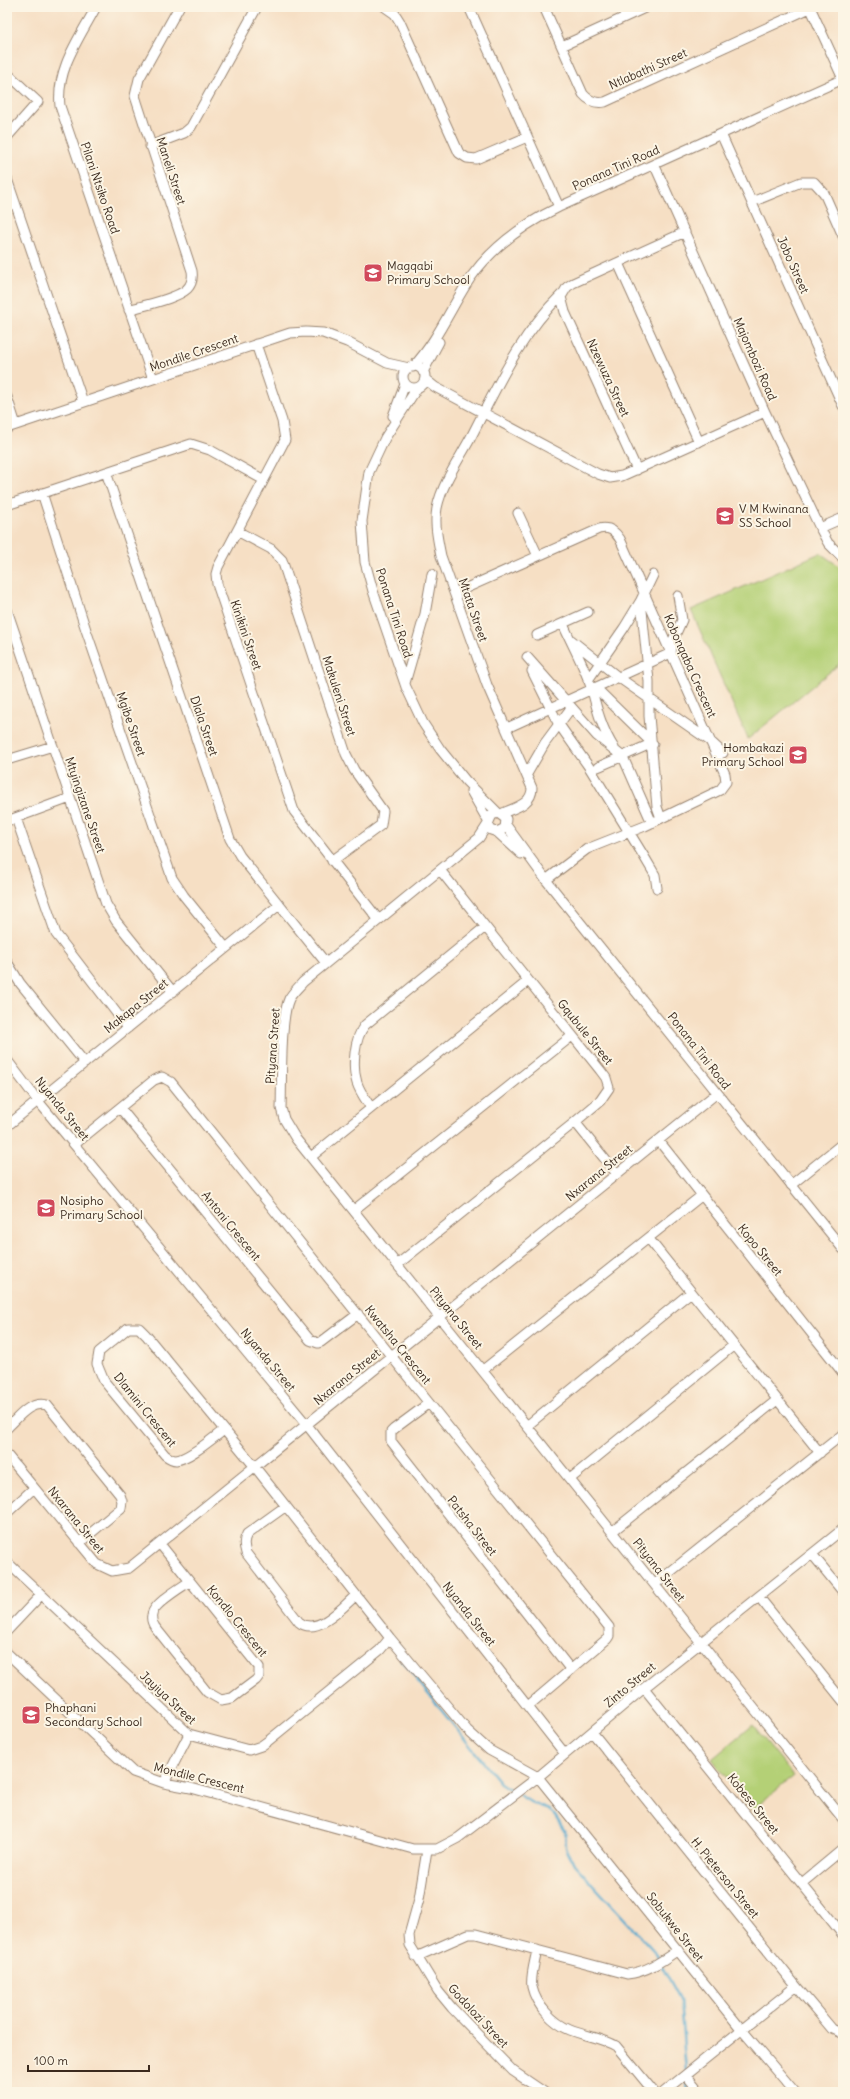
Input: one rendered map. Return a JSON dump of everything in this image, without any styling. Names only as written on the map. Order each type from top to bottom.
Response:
[{"type":"street","name":"Pilani Ntsiko Road","points":[[96,7],[68,58],[61,78],[59,91],[60,106],[153,379]]},
{"type":"street","name":"Maneli Street","points":[[129,310],[182,292],[190,285],[193,277],[136,104],[135,91],[139,79],[179,7]]},
{"type":"street","points":[[150,146],[184,133],[191,127],[258,7]]},
{"type":"street","points":[[385,7],[395,14],[400,22],[459,153],[467,158],[476,159],[527,137]]},
{"type":"street","name":"Ntlabathi Street","points":[[544,7],[586,97],[592,102],[601,103],[810,7]]},
{"type":"street","points":[[562,46],[648,7]]},
{"type":"street","points":[[810,7],[843,79]]},
{"type":"street","points":[[472,8],[527,137],[559,207]]},
{"type":"street","points":[[7,73],[38,102],[7,138]]},
{"type":"street","name":"Ponana Tini Road","points":[[499,814],[466,781],[440,749],[423,722],[405,684],[373,591],[362,544],[363,505],[370,472],[385,438],[404,381],[405,372],[411,367],[441,331],[471,277],[487,258],[521,228],[559,207],[843,79]]},
{"type":"street","name":"Jobo Street","points":[[721,134],[843,406]]},
{"type":"street","name":"Majombozi Road","points":[[654,164],[765,412],[820,528],[828,543],[843,558]]},
{"type":"street","points":[[7,179],[83,402]]},
{"type":"street","points":[[752,202],[801,182],[814,182],[824,193],[843,236]]},
{"type":"street","points":[[562,294],[573,283],[685,232]]},
{"type":"street","points":[[618,263],[699,442]]},
{"type":"street","name":"Mtata Street","points":[[506,824],[515,809],[531,795],[532,788],[482,673],[440,550],[436,526],[436,509],[446,484],[513,354],[535,323],[562,294]]},
{"type":"street","name":"Nzewuza Street","points":[[562,294],[561,301],[564,312],[637,470]]},
{"type":"street","name":"Ponana Tini Road","points":[[385,438],[422,381],[437,346],[441,331]]},
{"type":"street","name":"Mondile Crescent","points":[[7,428],[256,344],[290,334],[306,332],[323,333],[347,342],[387,363],[411,367]]},
{"type":"street","name":"Kinikini Street","points":[[256,344],[285,433],[282,446],[216,574],[219,591],[290,800],[300,820],[378,919]]},
{"type":"street","name":"Mondile Crescent","points":[[387,363],[404,381]]},
{"type":"street","points":[[411,367],[419,368],[422,381]]},
{"type":"street","points":[[404,381],[413,388],[422,381]]},
{"type":"street","points":[[422,381],[484,412],[604,477],[616,478],[637,470],[765,412]]},
{"type":"street","points":[[7,397],[16,425]]},
{"type":"street","points":[[7,505],[191,444],[205,448],[264,480]]},
{"type":"street","name":"Dlala Street","points":[[106,472],[230,839],[237,851],[326,963]]},
{"type":"street","name":"Mgibe Street","points":[[42,493],[86,630],[172,878],[184,896],[226,948]]},
{"type":"street","points":[[518,513],[538,556]]},
{"type":"street","points":[[820,528],[843,518]]},
{"type":"street","name":"Kobonqaba Crescent","points":[[455,593],[599,529],[609,528],[620,539],[642,597],[671,653],[725,774],[725,785],[716,792],[652,823],[579,854],[546,880]]},
{"type":"street","name":"Makuleni Street","points":[[237,531],[271,549],[282,560],[346,754],[354,770],[383,811],[381,825],[332,861]]},
{"type":"street","points":[[405,684],[425,614],[432,574]]},
{"type":"street","points":[[591,686],[600,663],[642,597],[653,575]]},
{"type":"street","points":[[527,774],[568,704],[591,686],[618,677],[671,653],[674,640],[682,620],[678,596]]},
{"type":"street","points":[[642,597],[651,745],[657,807],[661,818]]},
{"type":"street","name":"Mtyingizane Street","points":[[7,610],[108,909],[120,927],[173,992]]},
{"type":"street","points":[[537,635],[588,612]]},
{"type":"street","points":[[563,624],[591,686],[595,706],[602,725],[620,755],[652,823]]},
{"type":"street","points":[[570,639],[581,646],[618,677],[710,741],[723,753]]},
{"type":"street","points":[[527,657],[597,736],[620,755]]},
{"type":"street","points":[[532,671],[558,723],[630,832],[655,875],[657,888]]},
{"type":"street","points":[[591,686],[598,690],[651,745]]},
{"type":"street","points":[[507,728],[550,708],[568,704]]},
{"type":"street","points":[[598,767],[620,755],[651,745]]},
{"type":"street","points":[[7,760],[53,746]]},
{"type":"street","name":"Ponana Tini Road","points":[[466,781],[488,822]]},
{"type":"street","points":[[70,798],[12,819],[56,934],[128,1028]]},
{"type":"street","name":"Mtata Street","points":[[499,814],[515,809]]},
{"type":"street","points":[[499,814],[506,819],[506,824],[503,830],[496,832],[491,830],[488,822],[492,815],[499,814]]},
{"type":"street","name":"Pityana Street","points":[[479,838],[488,822]]},
{"type":"street","name":"Ponana Tini Road","points":[[506,824],[546,880],[843,1249]]},
{"type":"street","name":"Ponana Tini Road","points":[[496,832],[536,867]]},
{"type":"street","name":"Pityana Street","points":[[496,832],[479,838],[302,982],[294,992],[289,1000],[285,1020],[281,1108],[290,1129],[311,1157],[528,1425],[655,1584],[700,1643],[843,1819]]},
{"type":"street","name":"Gqubule Street","points":[[398,1264],[575,1122],[606,1094],[609,1084],[600,1070],[440,870]]},
{"type":"street","name":"Makapa Street","points":[[7,1126],[280,905]]},
{"type":"street","points":[[371,1108],[359,1088],[356,1076],[357,1044],[360,1031],[365,1025],[485,927]]},
{"type":"street","points":[[7,962],[20,983],[86,1063]]},
{"type":"street","points":[[311,1157],[528,981]]},
{"type":"street","points":[[354,1210],[572,1036]]},
{"type":"street","name":"Nyanda Street","points":[[7,1060],[38,1100],[307,1426],[565,1754]]},
{"type":"street","name":"Kwatsha Crescent","points":[[75,1144],[158,1078],[166,1078],[171,1082],[392,1356],[609,1627],[609,1636],[607,1639],[528,1706]]},
{"type":"street","name":"Nxarana Street","points":[[7,1455],[97,1564],[108,1570],[118,1571],[129,1568],[307,1426],[617,1174],[659,1142],[717,1093]]},
{"type":"street","name":"Antoni Crescent","points":[[120,1108],[312,1342],[318,1343],[330,1336],[358,1314]]},
{"type":"street","points":[[575,1122],[617,1174]]},
{"type":"street","name":"Kopo Street","points":[[659,1142],[843,1373]]},
{"type":"street","points":[[791,1184],[843,1143]]},
{"type":"street","points":[[483,1370],[701,1196]]},
{"type":"street","points":[[649,1239],[820,1453]]},
{"type":"street","points":[[528,1425],[691,1292]]},
{"type":"street","name":"Dlamini Crescent","points":[[224,1430],[184,1457],[175,1460],[171,1459],[165,1455],[104,1381],[97,1364],[98,1352],[123,1330],[132,1327],[139,1328],[256,1467]]},
{"type":"street","points":[[570,1479],[734,1345]]},
{"type":"street","points":[[613,1531],[777,1400]]},
{"type":"street","name":"Patsha Street","points":[[429,1403],[391,1432],[391,1441],[570,1670]]},
{"type":"street","points":[[7,1428],[30,1406],[39,1404],[47,1405],[120,1495],[122,1501],[121,1508],[79,1543]]},
{"type":"street","points":[[655,1584],[843,1434]]},
{"type":"street","points":[[256,1467],[390,1638],[479,1742],[499,1757],[538,1777]]},
{"type":"street","points":[[7,1513],[34,1488]]},
{"type":"street","points":[[286,1506],[248,1534],[244,1543],[246,1554],[302,1624],[316,1625],[324,1622],[356,1595]]},
{"type":"street","name":"Zinto Street","points":[[427,1850],[437,1849],[458,1838],[538,1777],[644,1688],[843,1529]]},
{"type":"street","name":"Kondlo Crescent","points":[[160,1544],[189,1582],[257,1664],[260,1670],[256,1680],[229,1699],[220,1700],[212,1697],[155,1627],[152,1616],[156,1607],[189,1582]]},
{"type":"street","points":[[812,1554],[843,1592]]},
{"type":"street","name":"Jayiya Street","points":[[7,1562],[40,1595],[189,1734],[249,1750],[261,1746],[380,1650],[390,1638]]},
{"type":"street","points":[[7,1631],[40,1595]]},
{"type":"street","points":[[759,1597],[843,1702]]},
{"type":"street","name":"Mondile Crescent","points":[[7,1653],[133,1772],[164,1783],[192,1788],[413,1849],[427,1850]]},
{"type":"street","name":"Kobese Street","points":[[644,1688],[843,1935]]},
{"type":"street","name":"H. Pieterson Street","points":[[592,1732],[796,1986],[832,2029],[843,2034]]},
{"type":"street","points":[[164,1783],[189,1734]]},
{"type":"street","name":"Sobukwe Street","points":[[538,1777],[742,2030],[795,2092]]},
{"type":"street","points":[[802,1883],[843,1849]]},
{"type":"street","name":"Godolozi Street","points":[[427,1850],[419,1899],[408,1935],[410,1945],[416,1957],[452,2008],[513,2071],[544,2092]]},
{"type":"street","points":[[416,1957],[468,1934],[484,1935],[627,1974],[638,1973],[650,1968],[678,1950]]},
{"type":"street","points":[[537,1950],[532,1988],[550,2016],[558,2024],[570,2030],[609,2042],[616,2046],[654,2092]]},
{"type":"street","points":[[664,2092],[796,1986]]},
{"type":"street","points":[[686,2075],[700,2092]]},
{"type":"green space","points":[[820,553],[843,569],[843,661],[748,739],[691,610]]},
{"type":"green space","points":[[753,1725],[794,1776],[752,1810],[712,1759]]},
{"type":"waterway","points":[[401,1660],[500,1783],[514,1792]]},
{"type":"waterway","points":[[519,1795],[532,1803],[549,1809],[565,1832],[566,1847],[574,1864],[654,1951],[680,1999],[686,2071]]},
{"type":"waterway","points":[[687,2082],[688,2092]]},
{"type":"place","name":"Magqabi Primary School","points":[[373,273]]},
{"type":"place","name":"V M Kwinana SS School","points":[[725,516]]},
{"type":"place","name":"Hombakazi Primary School","points":[[798,755]]},
{"type":"place","name":"Nosipho Primary School","points":[[46,1208]]},
{"type":"place","name":"Phaphani Secondary School","points":[[31,1715]]}]
